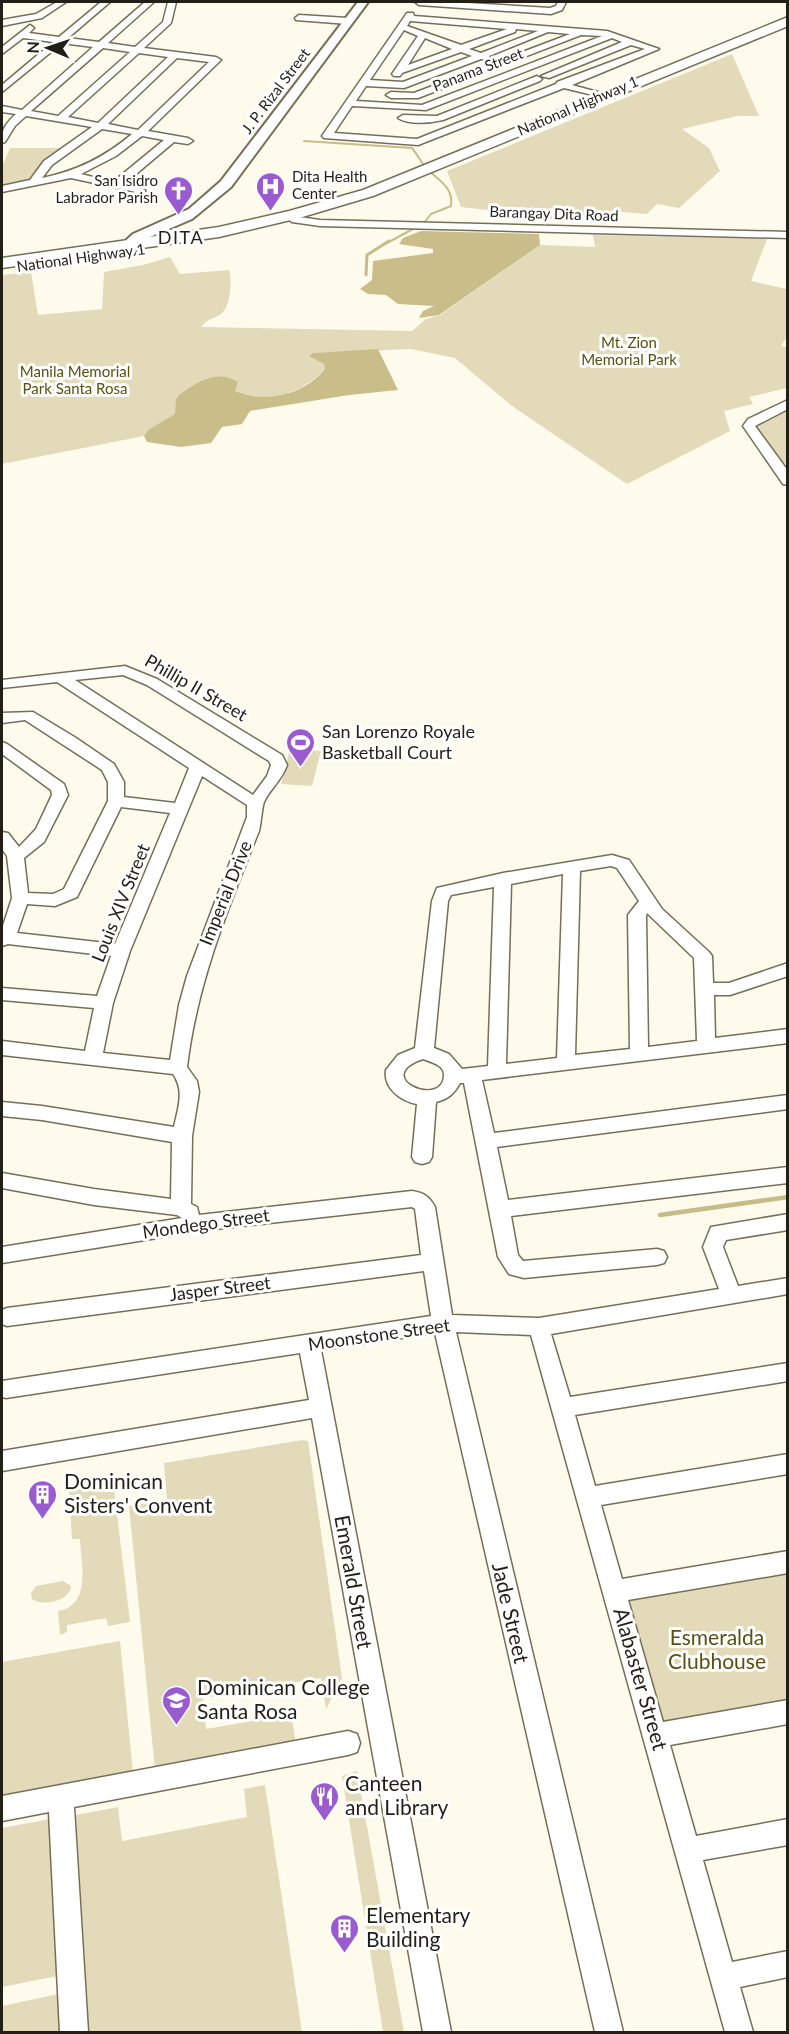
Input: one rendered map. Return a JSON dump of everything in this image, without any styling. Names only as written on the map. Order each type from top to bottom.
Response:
[{"type":"highway","name":"National Highway 1","points":[[2,268],[158,244],[292,218],[368,193],[419,173],[599,97],[786,23]]},
{"type":"highway","name":"National Highway 1","points":[[158,244],[292,218],[320,218],[360,200],[368,193]]},
{"type":"highway","points":[[199,221],[203,226],[219,232]]},
{"type":"highway","name":"National Highway 1","points":[[2,263],[128,249]]},
{"type":"main road","name":"J. P. Rizal Street","points":[[128,249],[133,240],[182,219],[226,184],[363,2]]},
{"type":"main road","name":"J. P. Rizal Street","points":[[199,221],[212,197]]},
{"type":"main road","points":[[158,244],[199,221]]},
{"type":"street","points":[[2,23],[45,14],[62,2]]},
{"type":"street","points":[[2,88],[106,2]]},
{"type":"street","points":[[2,140],[8,128],[22,113],[150,2]]},
{"type":"street","points":[[59,120],[167,23],[172,2]]},
{"type":"street","points":[[411,15],[551,11],[559,8],[562,2]]},
{"type":"street","points":[[411,15],[613,35],[654,49],[441,133],[334,126],[411,15]]},
{"type":"street","points":[[411,15],[498,35]]},
{"type":"street","points":[[411,15],[423,35],[599,97]]},
{"type":"street","points":[[299,18],[348,21]]},
{"type":"street","points":[[2,51],[32,24],[29,19]]},
{"type":"street","points":[[399,71],[519,27]]},
{"type":"street","points":[[364,83],[404,85],[552,29]]},
{"type":"street","points":[[357,93],[415,96],[583,32]]},
{"type":"street","points":[[2,189],[72,175],[105,161],[139,134],[216,60],[21,35]]},
{"type":"street","points":[[389,85],[423,35]]},
{"type":"street","name":"Panama Street","points":[[350,103],[423,108],[613,35]]},
{"type":"street","points":[[397,118],[430,120],[440,118],[632,41]]},
{"type":"street","points":[[34,182],[48,163],[99,127],[175,55]]},
{"type":"street","points":[[2,110],[188,141]]},
{"type":"street","points":[[342,114],[353,115]]},
{"type":"street","points":[[114,186],[149,160],[172,138]]},
{"type":"street","points":[[72,175],[141,192]]},
{"type":"street","name":"Barangay Dita Road","points":[[320,218],[420,226],[515,224],[788,235]]},
{"type":"street","points":[[788,404],[752,422],[749,426],[781,463],[788,481]]},
{"type":"street","name":"Phillip II Street","points":[[2,684],[126,670],[152,682],[276,758],[279,765],[275,777],[255,803]]},
{"type":"street","points":[[61,678],[255,803]]},
{"type":"street","points":[[2,718],[28,715],[108,767],[116,782],[116,801],[71,893],[55,900],[20,898]]},
{"type":"street","points":[[2,747],[58,788],[60,795],[38,841],[15,856]]},
{"type":"street","name":"Louis XIV Street","points":[[93,1058],[105,1003],[121,951],[198,766]]},
{"type":"street","points":[[116,801],[180,809]]},
{"type":"street","name":"Imperial Drive","points":[[178,1068],[185,1013],[197,965],[251,831],[255,817],[255,803]]},
{"type":"street","points":[[2,837],[15,856],[20,898],[15,918],[4,939],[121,951]]},
{"type":"street","points":[[424,1052],[440,901],[443,892],[612,860],[623,864],[656,913],[703,956],[706,1045]]},
{"type":"street","points":[[566,1064],[572,866]]},
{"type":"street","points":[[497,1072],[502,879]]},
{"type":"street","points":[[639,1054],[637,915],[648,901]]},
{"type":"street","points":[[705,989],[730,989],[788,969]]},
{"type":"street","points":[[2,994],[105,1003]]},
{"type":"street","points":[[657,1257],[524,1270],[516,1268],[508,1257],[486,1141],[464,1076],[440,1056],[424,1052],[400,1061],[395,1070],[396,1081],[408,1093],[427,1097],[446,1091],[464,1076],[788,1036]]},
{"type":"street","points":[[2,1048],[178,1068],[188,1081],[190,1092],[182,1136],[181,1208]]},
{"type":"street","points":[[422,1157],[427,1097]]},
{"type":"street","points":[[486,1141],[788,1102]]},
{"type":"street","points":[[2,1109],[42,1113],[182,1136]]},
{"type":"street","points":[[500,1209],[788,1175]]},
{"type":"street","points":[[2,1181],[94,1197],[181,1208],[207,1222]]},
{"type":"street","name":"Mondego Street","points":[[2,1255],[207,1222],[412,1198]]},
{"type":"street","name":"Jade Street","points":[[412,1198],[420,1200],[425,1207],[443,1323],[609,2032]]},
{"type":"street","points":[[730,1294],[713,1247],[718,1233],[788,1222]]},
{"type":"street","name":"Jasper Street","points":[[8,1317],[432,1262]]},
{"type":"street","name":"Moonstone Street","points":[[6,1389],[443,1323],[539,1327],[788,1286]]},
{"type":"street","name":"Alabaster Street","points":[[539,1327],[657,1735],[739,2032]]},
{"type":"street","name":"Emerald Street","points":[[309,1344],[437,2032]]},
{"type":"street","points":[[563,1407],[788,1372]]},
{"type":"street","points":[[2,1461],[321,1407]]},
{"type":"street","points":[[588,1497],[788,1464]]},
{"type":"street","points":[[615,1591],[788,1562]]},
{"type":"street","points":[[657,1735],[788,1712]]},
{"type":"street","points":[[2,1808],[348,1743]]},
{"type":"street","points":[[61,1797],[74,2032]]},
{"type":"street","points":[[687,1850],[788,1832]]},
{"type":"street","points":[[724,1977],[788,1964]]},
{"type":"green space","points":[[732,54],[759,116],[737,116],[682,129],[709,148],[720,171],[679,208],[657,204],[647,214],[613,211],[597,219],[510,219],[505,212],[461,207],[447,171]]},
{"type":"green space","points":[[10,148],[67,148],[32,182],[2,189],[2,166]]},
{"type":"green space","points":[[593,235],[767,239],[751,281],[787,289],[787,337],[781,346],[787,347],[787,388],[749,397],[753,404],[724,411],[730,431],[627,484],[512,406],[455,358],[411,349],[313,353],[324,364],[325,369],[309,383],[290,393],[268,398],[247,396],[208,378],[179,395],[176,399],[176,414],[148,430],[144,436],[2,464],[2,275],[31,272],[38,315],[102,309],[104,272],[143,265],[170,257],[180,274],[229,270],[230,286],[227,306],[221,314],[201,327],[412,331],[426,319],[440,315],[540,245],[595,247]]},
{"type":"green space","points":[[787,409],[787,463],[776,464],[755,426]]},
{"type":"green space","name":"San Lorenzo Royale Basketball Court","points":[[290,749],[321,751],[312,786],[281,784]]},
{"type":"green space","points":[[302,1440],[308,1441],[342,1678],[326,1709],[321,1678],[203,1698],[206,1729],[291,1714],[298,1755],[156,1780],[129,1506],[167,1500],[164,1463]]},
{"type":"green space","points":[[113,1481],[130,1622],[108,1626],[106,1618],[67,1625],[67,1632],[60,1635],[58,1611],[69,1607],[76,1601],[82,1582],[80,1539],[72,1539],[69,1488]]},
{"type":"green space","name":"Esmeralda Clubhouse","points":[[787,1567],[787,1708],[664,1730],[622,1595]]},
{"type":"green space","points":[[63,1581],[71,1586],[61,1599],[43,1602],[32,1599],[31,1593],[36,1586]]},
{"type":"green space","points":[[120,1641],[134,1783],[2,1807],[2,1662]]},
{"type":"green space","points":[[357,1771],[404,2032],[383,2032],[342,1776]]},
{"type":"green space","points":[[265,1785],[302,2032],[89,2032],[76,1815],[118,1807],[122,1841],[247,1817],[244,1789]]},
{"type":"green space","points":[[50,1819],[57,1976],[2,1987],[2,1828]]},
{"type":"green space","points":[[58,1994],[60,2032],[2,2032],[2,2006]]},
{"type":"shaded area","points":[[421,231],[539,234],[540,245],[439,315],[419,318],[423,311],[434,306],[398,304],[386,295],[368,294],[360,289],[372,280],[373,261],[433,253],[433,249],[399,244],[403,238]]},
{"type":"shaded area","points":[[378,349],[398,390],[349,395],[250,411],[242,424],[222,427],[211,443],[181,447],[147,442],[144,436],[148,430],[175,414],[176,399],[179,395],[207,379],[230,378],[238,382],[235,391],[247,395],[271,397],[283,395],[306,385],[325,369],[324,364],[309,356],[313,353]]},
{"type":"waterway","points":[[304,141],[412,148],[426,168],[444,184],[450,194],[451,206],[431,214],[424,223],[387,243]]},
{"type":"waterway","points":[[366,275],[367,255],[389,241]]},
{"type":"waterway","points":[[660,1215],[788,1197]]},
{"type":"place","name":"Dita Health Center","points":[[271,212]]},
{"type":"place","name":"San Isidro Labrador Parish","points":[[179,216]]},
{"type":"place","name":"San Lorenzo Royale Basketball Court","points":[[301,768]]},
{"type":"place","name":"Dominican Sisters' Convent","points":[[43,1520]]},
{"type":"place","name":"Dominican College Santa Rosa","points":[[176,1726]]},
{"type":"place","name":"Canteen and Library","points":[[324,1822]]},
{"type":"place","name":"Elementary Building","points":[[345,1954]]},
{"type":"district","name":"DITA","points":[[181,238]]},
{"type":"park label","name":"Mt. Zion Memorial Park","points":[[629,352]]},
{"type":"park label","name":"Manila Memorial Park Santa Rosa","points":[[75,380]]}]
